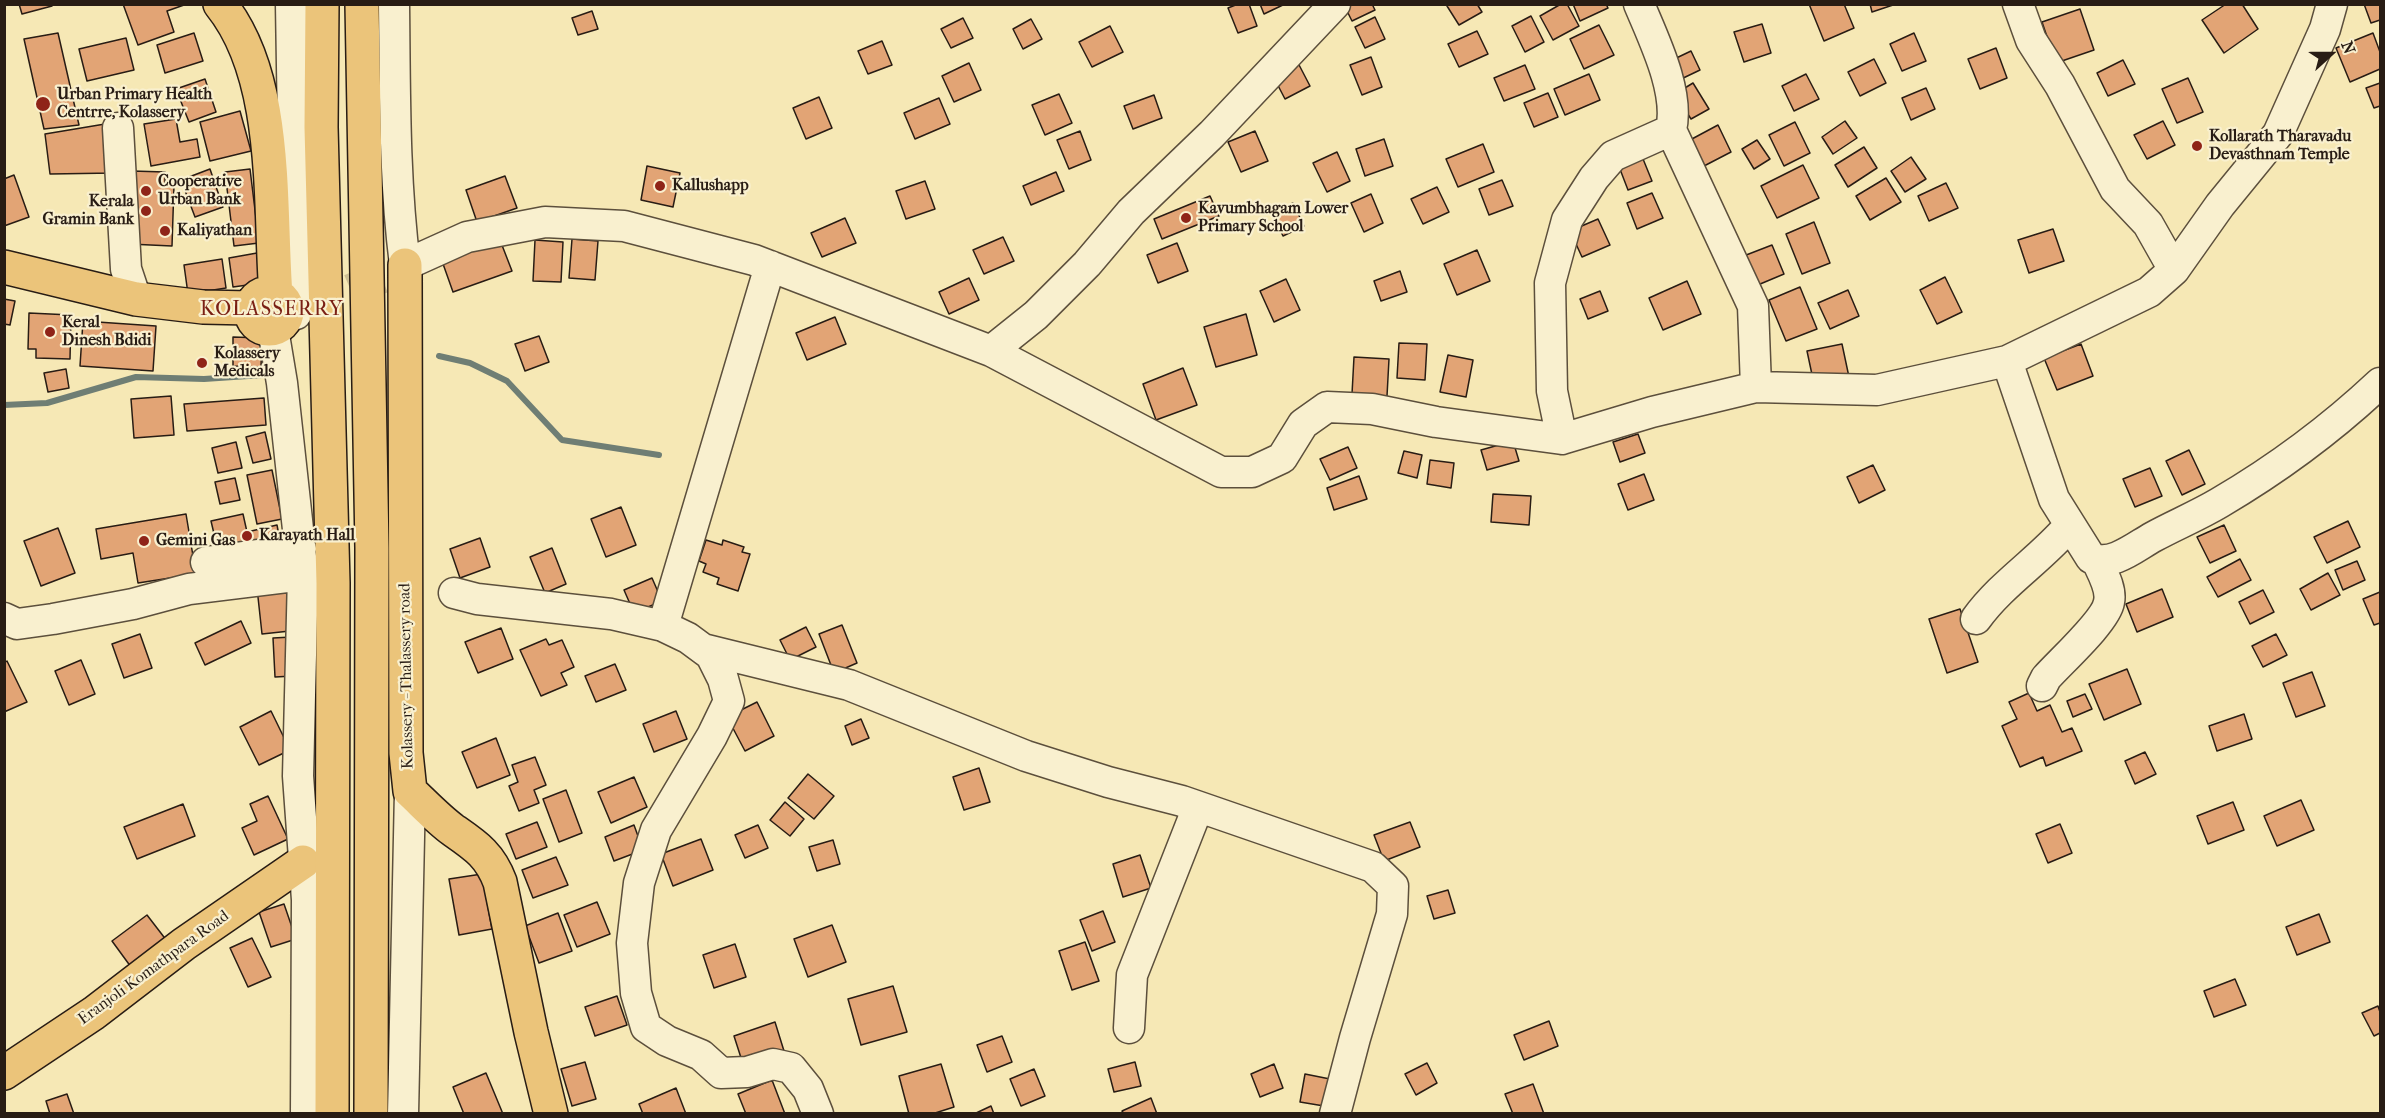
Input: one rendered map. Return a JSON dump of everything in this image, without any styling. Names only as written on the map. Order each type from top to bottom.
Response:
[{"type":"main road","points":[[4,267],[136,299],[203,308],[281,312],[261,95],[237,30],[220,4]]},
{"type":"main road","points":[[322,4],[321,127],[333,583],[332,1113]]},
{"type":"main road","points":[[362,4],[372,548],[371,1113]]},
{"type":"main road","name":"Kolassery - Thalassery road","points":[[399,269],[406,753],[410,791],[453,830],[468,838],[494,866],[500,882],[531,1032],[551,1113]]},
{"type":"main road","name":"Eranjoli Komathpara Road","points":[[4,1073],[94,1012],[184,944],[303,862]]},
{"type":"street","points":[[291,4],[281,312],[282,383],[302,562],[298,776],[307,900],[306,1113]]},
{"type":"street","points":[[394,4],[395,144],[401,232],[399,269],[467,237],[545,222],[624,226],[770,266],[991,351],[1221,472],[1252,472],[1282,458],[1303,424],[1327,407],[1372,409],[1436,422],[1562,439],[1652,412],[1756,387],[1877,390],[2007,360],[2149,292],[2174,270],[2220,205],[2278,134],[2325,29],[2332,4]]},
{"type":"street","points":[[991,351],[1036,315],[1088,264],[1131,212],[1212,134],[1335,4]]},
{"type":"street","points":[[1639,4],[1658,47],[1674,105],[1671,130],[1753,306],[1756,387]]},
{"type":"street","points":[[2018,4],[2031,40],[2060,85],[2115,189],[2148,224],[2174,270]]},
{"type":"street","points":[[118,128],[126,269],[136,299]]},
{"type":"street","points":[[1562,439],[1552,391],[1550,283],[1567,220],[1594,178],[1613,156],[1671,130]]},
{"type":"street","points":[[663,626],[770,266]]},
{"type":"street","points":[[2007,360],[2054,499],[2091,558],[2097,561],[2106,561],[2128,552],[2265,475],[2340,420],[2380,383]]},
{"type":"street","points":[[1976,619],[1990,599],[2050,548],[2069,526]]},
{"type":"street","points":[[2042,686],[2046,678],[2100,620],[2110,601],[2105,579],[2097,561]]},
{"type":"street","points":[[206,562],[302,562]]},
{"type":"street","points":[[4,618],[18,624],[54,619],[133,604],[302,562]]},
{"type":"street","points":[[454,593],[477,599],[611,614],[663,626],[688,638],[711,655],[723,679],[729,701],[712,736],[656,830],[639,884],[632,944],[636,993],[646,1027],[667,1041],[702,1055],[721,1073],[747,1072],[772,1064],[790,1068],[808,1089],[818,1113]]},
{"type":"street","points":[[704,649],[849,686],[1026,756],[1198,807],[1372,867],[1393,886],[1392,914],[1335,1113]]},
{"type":"street","points":[[403,1113],[410,791]]},
{"type":"street","points":[[1129,1028],[1132,975],[1198,807]]},
{"type":"building","points":[[19,4],[52,4],[52,6],[22,14]]},
{"type":"building","points":[[123,4],[184,5],[167,11],[174,32],[138,45]]},
{"type":"building","points":[[1238,4],[1249,4],[1257,26],[1238,33],[1228,8]]},
{"type":"building","points":[[1260,4],[1285,4],[1264,14]]},
{"type":"building","points":[[1372,4],[1375,10],[1352,21],[1344,5]]},
{"type":"building","points":[[1449,4],[1477,4],[1482,12],[1459,25],[1447,6]]},
{"type":"building","points":[[1561,4],[1567,4],[1579,26],[1553,40],[1540,16]]},
{"type":"building","points":[[1573,4],[1606,4],[1608,8],[1580,21]]},
{"type":"building","points":[[1809,4],[1844,4],[1854,28],[1824,41]]},
{"type":"building","points":[[1870,4],[1896,4],[1872,12]]},
{"type":"building","points":[[2226,4],[2242,4],[2258,29],[2224,53],[2202,20]]},
{"type":"building","points":[[2364,4],[2380,4],[2380,20],[2371,23]]},
{"type":"building","points":[[2080,9],[2094,50],[2056,63],[2042,22]]},
{"type":"building","points":[[592,11],[598,29],[578,35],[572,18]]},
{"type":"building","points":[[1531,16],[1544,42],[1525,52],[1512,26]]},
{"type":"building","points":[[1375,17],[1385,39],[1365,48],[1355,27]]},
{"type":"building","points":[[963,18],[973,38],[951,48],[941,29]]},
{"type":"building","points":[[1031,19],[1042,39],[1023,49],[1013,29]]},
{"type":"building","points":[[1762,24],[1771,53],[1744,62],[1734,32]]},
{"type":"building","points":[[1599,25],[1614,55],[1584,69],[1570,39]]},
{"type":"building","points":[[1110,26],[1123,52],[1092,67],[1079,42]]},
{"type":"building","points":[[1477,31],[1488,54],[1459,67],[1448,44]]},
{"type":"building","points":[[58,33],[79,125],[44,129],[24,39]]},
{"type":"building","points":[[194,33],[203,61],[165,73],[157,45]]},
{"type":"building","points":[[1914,33],[1926,61],[1902,71],[1890,44]]},
{"type":"building","points":[[2373,33],[2380,52],[2380,69],[2350,82],[2336,48]]},
{"type":"building","points":[[126,38],[134,70],[87,81],[79,49]]},
{"type":"building","points":[[882,41],[892,65],[868,74],[858,51]]},
{"type":"building","points":[[1996,48],[2007,78],[1980,89],[1968,59]]},
{"type":"building","points":[[1691,51],[1700,70],[1677,81],[1668,62]]},
{"type":"building","points":[[1371,57],[1382,87],[1362,95],[1350,65]]},
{"type":"building","points":[[1874,59],[1886,83],[1860,96],[1848,72]]},
{"type":"building","points":[[2123,60],[2135,84],[2108,96],[2097,73]]},
{"type":"building","points":[[1297,61],[1310,86],[1285,99],[1272,74]]},
{"type":"building","points":[[969,63],[981,90],[954,102],[942,76]]},
{"type":"building","points":[[1525,65],[1535,89],[1504,101],[1494,78]]},
{"type":"building","points":[[1589,74],[1600,100],[1565,115],[1554,89]]},
{"type":"building","points":[[1806,74],[1819,99],[1794,111],[1782,86]]},
{"type":"building","points":[[2188,78],[2203,112],[2177,123],[2162,89]]},
{"type":"building","points":[[205,79],[216,112],[189,122],[176,89]]},
{"type":"building","points":[[1693,83],[1709,109],[1691,119],[1675,94]]},
{"type":"building","points":[[2380,83],[2380,106],[2374,108],[2366,88]]},
{"type":"building","points":[[1926,88],[1935,109],[1911,120],[1902,98]]},
{"type":"building","points":[[1548,93],[1558,117],[1534,127],[1524,103]]},
{"type":"building","points":[[1059,94],[1072,123],[1045,135],[1032,105]]},
{"type":"building","points":[[1154,95],[1162,118],[1133,129],[1124,106]]},
{"type":"building","points":[[819,97],[832,128],[806,139],[793,108]]},
{"type":"building","points":[[939,98],[950,124],[915,139],[904,113]]},
{"type":"building","points":[[240,111],[251,151],[210,161],[200,122]]},
{"type":"building","points":[[176,119],[180,142],[197,139],[200,157],[151,166],[144,124]]},
{"type":"building","points":[[1845,121],[1857,138],[1833,154],[1822,137]]},
{"type":"building","points":[[2163,121],[2175,145],[2147,159],[2134,135]]},
{"type":"building","points":[[1795,122],[1810,153],[1784,166],[1769,135]]},
{"type":"building","points":[[111,123],[114,173],[50,174],[45,134]]},
{"type":"building","points":[[1718,125],[1731,152],[1704,166],[1690,140]]},
{"type":"building","points":[[1080,131],[1091,160],[1069,169],[1057,140]]},
{"type":"building","points":[[1255,131],[1268,161],[1241,172],[1228,142]]},
{"type":"building","points":[[1384,139],[1393,166],[1365,176],[1356,149]]},
{"type":"building","points":[[1757,140],[1770,159],[1754,169],[1742,149]]},
{"type":"building","points":[[1483,144],[1494,172],[1458,187],[1446,159]]},
{"type":"building","points":[[1864,147],[1877,168],[1848,187],[1835,165]]},
{"type":"building","points":[[1337,152],[1350,181],[1327,192],[1313,163]]},
{"type":"building","points":[[1641,154],[1652,181],[1628,190],[1618,164]]},
{"type":"building","points":[[1911,157],[1926,179],[1905,192],[1891,171]]},
{"type":"building","points":[[1803,165],[1819,198],[1777,218],[1761,186]]},
{"type":"building","name":"Kallushapp","points":[[647,166],[680,173],[673,207],[641,200]]},
{"type":"building","points":[[210,169],[223,207],[195,217],[181,180]]},
{"type":"building","points":[[250,169],[259,243],[234,246],[225,172]]},
{"type":"building","points":[[132,171],[165,172],[165,184],[174,185],[172,246],[129,244]]},
{"type":"building","points":[[1056,172],[1064,191],[1031,205],[1023,186]]},
{"type":"building","points":[[14,175],[29,217],[4,226],[4,179]]},
{"type":"building","points":[[505,176],[517,208],[477,222],[466,190]]},
{"type":"building","points":[[1886,178],[1901,202],[1870,220],[1856,196]]},
{"type":"building","points":[[1502,180],[1513,206],[1489,215],[1479,189]]},
{"type":"building","points":[[925,181],[935,209],[906,219],[896,191]]},
{"type":"building","points":[[1946,183],[1958,208],[1929,221],[1918,196]]},
{"type":"building","points":[[1437,187],[1449,212],[1423,224],[1411,199]]},
{"type":"building","points":[[1652,193],[1663,218],[1637,229],[1627,203]]},
{"type":"building","points":[[1371,194],[1383,223],[1364,232],[1351,203]]},
{"type":"building","name":"Kavumbhagam Lower Primary School","points":[[1210,196],[1219,216],[1162,239],[1154,219]]},
{"type":"building","points":[[1293,203],[1304,226],[1283,236],[1272,213]]},
{"type":"building","points":[[845,218],[856,243],[822,257],[811,233]]},
{"type":"building","points":[[1598,219],[1610,245],[1582,257],[1570,231]]},
{"type":"building","points":[[1814,222],[1830,263],[1802,274],[1786,234]]},
{"type":"building","points":[[2053,229],[2064,261],[2029,273],[2018,240]]},
{"type":"building","points":[[1003,237],[1014,261],[984,274],[973,250]]},
{"type":"building","points":[[572,239],[598,241],[595,280],[569,278]]},
{"type":"building","points":[[500,240],[512,271],[453,292],[442,261]]},
{"type":"building","points":[[535,240],[563,242],[561,282],[533,281]]},
{"type":"building","points":[[1177,243],[1188,271],[1158,283],[1147,255]]},
{"type":"building","points":[[1772,245],[1784,274],[1753,287],[1741,257]]},
{"type":"building","points":[[1477,250],[1490,281],[1457,295],[1444,264]]},
{"type":"building","points":[[257,253],[262,283],[233,287],[229,258]]},
{"type":"building","points":[[222,259],[226,288],[188,294],[184,265]]},
{"type":"building","points":[[1400,271],[1407,292],[1381,301],[1374,281]]},
{"type":"building","points":[[1945,277],[1962,312],[1937,324],[1920,290]]},
{"type":"building","points":[[969,278],[979,300],[949,314],[939,292]]},
{"type":"building","points":[[1286,279],[1300,310],[1274,322],[1260,291]]},
{"type":"building","points":[[1687,281],[1701,314],[1663,330],[1649,298]]},
{"type":"building","points":[[1800,287],[1817,329],[1786,341],[1769,300]]},
{"type":"building","points":[[1848,290],[1859,316],[1830,329],[1818,303]]},
{"type":"building","points":[[1600,291],[1608,311],[1588,319],[1580,299]]},
{"type":"building","points":[[4,299],[15,301],[10,325],[4,324]]},
{"type":"building","name":"Keral Dinesh Bdidi","points":[[29,313],[71,315],[70,359],[36,358],[36,349],[28,349]]},
{"type":"building","points":[[1246,314],[1257,355],[1216,367],[1204,327]]},
{"type":"building","points":[[835,317],[846,344],[807,360],[796,333]]},
{"type":"building","points":[[83,321],[156,326],[153,371],[80,366]]},
{"type":"building","points":[[539,336],[549,362],[525,371],[515,344]]},
{"type":"building","points":[[233,337],[262,338],[261,367],[233,366]]},
{"type":"building","points":[[1399,343],[1427,344],[1425,380],[1397,378]]},
{"type":"building","points":[[1842,344],[1849,377],[1814,384],[1807,351]]},
{"type":"building","points":[[2081,344],[2093,376],[2057,390],[2044,358]]},
{"type":"building","points":[[1448,355],[1473,360],[1466,397],[1440,392]]},
{"type":"building","points":[[1354,357],[1389,359],[1387,396],[1352,394]]},
{"type":"building","points":[[1183,368],[1197,405],[1156,420],[1143,384]]},
{"type":"building","points":[[66,369],[69,388],[48,392],[44,373]]},
{"type":"building","points":[[171,396],[174,435],[134,438],[131,399]]},
{"type":"building","points":[[264,398],[266,425],[187,431],[184,404]]},
{"type":"building","points":[[265,432],[271,459],[253,463],[246,437]]},
{"type":"building","points":[[1638,434],[1645,453],[1620,462],[1613,442]]},
{"type":"building","points":[[1513,441],[1519,461],[1487,470],[1481,450]]},
{"type":"building","points":[[236,442],[242,468],[218,473],[212,448]]},
{"type":"building","points":[[1348,447],[1357,468],[1330,480],[1320,459]]},
{"type":"building","points":[[2189,450],[2205,484],[2182,495],[2166,461]]},
{"type":"building","points":[[1404,451],[1422,455],[1417,478],[1398,473]]},
{"type":"building","points":[[1430,460],[1454,463],[1451,488],[1427,484]]},
{"type":"building","points":[[1873,465],[1885,490],[1859,503],[1847,477]]},
{"type":"building","points":[[2150,468],[2162,496],[2135,507],[2123,479]]},
{"type":"building","points":[[272,470],[282,519],[257,524],[247,475]]},
{"type":"building","points":[[1644,474],[1654,500],[1628,510],[1618,484]]},
{"type":"building","points":[[1359,476],[1367,499],[1334,510],[1327,488]]},
{"type":"building","points":[[235,478],[240,500],[220,504],[215,482]]},
{"type":"building","points":[[1493,494],[1531,496],[1529,525],[1491,522]]},
{"type":"building","points":[[621,507],[636,545],[606,557],[591,519]]},
{"type":"building","name":"Gemini Gas","points":[[186,514],[196,574],[138,583],[133,553],[101,559],[96,529]]},
{"type":"building","name":"Karayath Hall","points":[[243,514],[247,532],[277,525],[280,541],[219,555],[211,521]]},
{"type":"building","points":[[2348,521],[2360,547],[2327,563],[2314,537]]},
{"type":"building","points":[[2224,525],[2236,551],[2210,563],[2197,537]]},
{"type":"building","points":[[58,528],[75,573],[41,586],[24,541]]},
{"type":"building","points":[[480,538],[490,567],[460,578],[450,549]]},
{"type":"building","points":[[706,540],[722,545],[723,540],[744,547],[742,552],[750,554],[738,591],[717,584],[719,578],[703,572],[706,564],[699,561]]},
{"type":"building","points":[[552,548],[566,584],[545,593],[530,557]]},
{"type":"building","points":[[2240,559],[2251,580],[2218,597],[2207,577]]},
{"type":"building","points":[[2357,561],[2365,580],[2343,590],[2335,570]]},
{"type":"building","points":[[2328,573],[2340,595],[2311,610],[2300,589]]},
{"type":"building","points":[[652,578],[662,601],[634,613],[624,590]]},
{"type":"building","points":[[286,585],[290,631],[262,634],[257,588]]},
{"type":"building","points":[[2162,589],[2173,617],[2137,632],[2126,604]]},
{"type":"building","points":[[2263,590],[2274,612],[2250,624],[2239,602]]},
{"type":"building","points":[[2380,592],[2380,623],[2374,625],[2363,599]]},
{"type":"building","points":[[1960,609],[1978,662],[1947,673],[1929,619]]},
{"type":"building","points":[[241,621],[251,643],[205,665],[195,643]]},
{"type":"building","points":[[842,625],[857,663],[834,673],[819,634]]},
{"type":"building","points":[[806,627],[816,647],[790,660],[780,640]]},
{"type":"building","points":[[501,628],[513,659],[478,673],[465,642]]},
{"type":"building","points":[[140,634],[152,668],[124,678],[112,644]]},
{"type":"building","points":[[2276,634],[2287,655],[2263,667],[2252,646]]},
{"type":"building","points":[[292,637],[293,676],[275,677],[273,638]]},
{"type":"building","points":[[546,639],[549,645],[562,640],[574,667],[561,673],[567,685],[541,696],[520,650]]},
{"type":"building","points":[[81,660],[95,694],[69,705],[55,671]]},
{"type":"building","points":[[7,661],[27,702],[4,712],[4,663]]},
{"type":"building","points":[[615,664],[626,690],[596,702],[585,676]]},
{"type":"building","points":[[2127,669],[2141,704],[2104,720],[2089,684]]},
{"type":"building","points":[[2312,672],[2325,706],[2296,717],[2283,683]]},
{"type":"building","points":[[2029,693],[2037,711],[2050,705],[2062,732],[2072,728],[2082,751],[2046,766],[2043,757],[2020,767],[2002,726],[2017,719],[2009,702]]},
{"type":"building","points":[[2085,694],[2092,709],[2073,717],[2067,701]]},
{"type":"building","points":[[757,702],[774,736],[745,751],[727,717]]},
{"type":"building","points":[[271,711],[290,750],[259,765],[240,727]]},
{"type":"building","points":[[676,711],[687,739],[654,752],[643,724]]},
{"type":"building","points":[[2244,714],[2252,739],[2217,751],[2209,726]]},
{"type":"building","points":[[861,719],[869,738],[852,745],[845,726]]},
{"type":"building","points":[[496,738],[510,775],[477,788],[462,752]]},
{"type":"building","points":[[2145,752],[2156,774],[2135,784],[2125,761]]},
{"type":"building","points":[[535,757],[546,785],[534,790],[539,803],[519,811],[509,786],[518,782],[512,765]]},
{"type":"building","points":[[979,768],[990,802],[964,810],[953,777]]},
{"type":"building","points":[[808,774],[834,796],[814,819],[788,798]]},
{"type":"building","points":[[634,777],[647,807],[611,823],[598,792]]},
{"type":"building","points":[[566,790],[582,833],[559,842],[543,799]]},
{"type":"building","points":[[268,796],[288,839],[254,855],[242,828],[257,821],[250,804]]},
{"type":"building","points":[[2301,800],[2314,830],[2277,846],[2264,816]]},
{"type":"building","points":[[785,802],[804,819],[790,836],[770,820]]},
{"type":"building","points":[[2233,802],[2244,830],[2208,844],[2197,816]]},
{"type":"building","points":[[183,804],[195,836],[137,859],[124,827]]},
{"type":"building","points":[[537,822],[547,847],[516,859],[506,834]]},
{"type":"building","points":[[1410,822],[1420,847],[1384,861],[1374,835]]},
{"type":"building","points":[[2060,824],[2072,853],[2048,863],[2036,834]]},
{"type":"building","points":[[634,825],[643,850],[614,861],[605,837]]},
{"type":"building","points":[[758,825],[768,848],[745,858],[735,835]]},
{"type":"building","points":[[701,839],[713,870],[673,886],[661,854]]},
{"type":"building","points":[[833,840],[840,864],[817,871],[809,847]]},
{"type":"building","points":[[1140,855],[1151,888],[1123,897],[1113,864]]},
{"type":"building","points":[[556,857],[568,885],[533,898],[522,870]]},
{"type":"building","points":[[482,874],[492,929],[459,935],[449,879]]},
{"type":"building","points":[[1448,890],[1455,913],[1434,919],[1427,896]]},
{"type":"building","points":[[597,902],[610,934],[577,947],[564,915]]},
{"type":"building","points":[[284,904],[296,939],[271,947],[259,912]]},
{"type":"building","points":[[1103,911],[1115,942],[1092,951],[1080,920]]},
{"type":"building","points":[[558,913],[572,951],[539,963],[525,926]]},
{"type":"building","points":[[2319,914],[2330,942],[2297,955],[2286,927]]},
{"type":"building","points":[[147,915],[167,941],[131,967],[112,941]]},
{"type":"building","points":[[832,925],[846,962],[808,977],[794,939]]},
{"type":"building","points":[[252,938],[271,977],[248,987],[230,948]]},
{"type":"building","points":[[1085,942],[1099,981],[1072,990],[1059,951]]},
{"type":"building","points":[[735,944],[746,977],[714,988],[703,955]]},
{"type":"building","points":[[2235,979],[2246,1005],[2214,1017],[2204,991]]},
{"type":"building","points":[[893,986],[907,1032],[861,1045],[848,999]]},
{"type":"building","points":[[617,996],[627,1025],[595,1036],[585,1007]]},
{"type":"building","points":[[2378,1006],[2380,1033],[2374,1036],[2362,1013]]},
{"type":"building","points":[[1549,1021],[1558,1046],[1524,1060],[1514,1035]]},
{"type":"building","points":[[775,1022],[784,1051],[743,1064],[734,1036]]},
{"type":"building","points":[[1002,1036],[1012,1062],[987,1072],[977,1045]]},
{"type":"building","points":[[585,1062],[596,1099],[572,1106],[561,1069]]},
{"type":"building","points":[[1135,1062],[1141,1086],[1114,1092],[1108,1069]]},
{"type":"building","points":[[1427,1063],[1437,1083],[1416,1095],[1405,1074]]},
{"type":"building","points":[[941,1064],[954,1107],[932,1114],[909,1114],[899,1076]]},
{"type":"building","points":[[1274,1064],[1283,1088],[1260,1097],[1251,1074]]},
{"type":"building","points":[[1034,1069],[1045,1096],[1021,1106],[1010,1079]]},
{"type":"building","points":[[486,1073],[503,1114],[464,1114],[453,1087]]},
{"type":"building","points":[[1305,1074],[1335,1080],[1330,1107],[1300,1102]]},
{"type":"building","points":[[772,1080],[785,1114],[746,1114],[738,1094]]},
{"type":"building","points":[[1533,1084],[1544,1114],[1513,1114],[1505,1094]]},
{"type":"building","points":[[676,1088],[686,1114],[643,1114],[639,1104]]},
{"type":"building","points":[[67,1094],[74,1114],[50,1114],[46,1101]]},
{"type":"building","points":[[1151,1098],[1157,1114],[1124,1114],[1122,1111]]},
{"type":"building","points":[[991,1106],[994,1114],[974,1114]]},
{"type":"waterway","points":[[439,356],[470,363],[507,381],[562,440],[659,455]]},
{"type":"waterway","points":[[4,405],[47,403],[136,377],[204,379],[263,375]]},
{"type":"tunnel","points":[[306,310],[393,272]]},
{"type":"place","name":"Urban Primary Health Centrre, Kolassery","points":[[43,104]]},
{"type":"place","name":"Kollarath Tharavadu Devasthnam Temple","points":[[2197,146]]},
{"type":"place","name":"Kallushapp","points":[[660,186]]},
{"type":"place","name":"Cooperative Urban Bank","points":[[146,191]]},
{"type":"place","name":"Kerala Gramin Bank","points":[[146,211]]},
{"type":"place","name":"Kavumbhagam Lower Primary School","points":[[1186,218]]},
{"type":"place","name":"Kaliyathan","points":[[165,231]]},
{"type":"place","name":"Keral Dinesh Bdidi","points":[[50,332]]},
{"type":"place","name":"Kolassery Medicals","points":[[202,363]]},
{"type":"place","name":"Karayath Hall","points":[[247,536]]},
{"type":"place","name":"Gemini Gas","points":[[144,541]]},
{"type":"district","name":"KOLASSERRY","points":[[272,310]]}]
